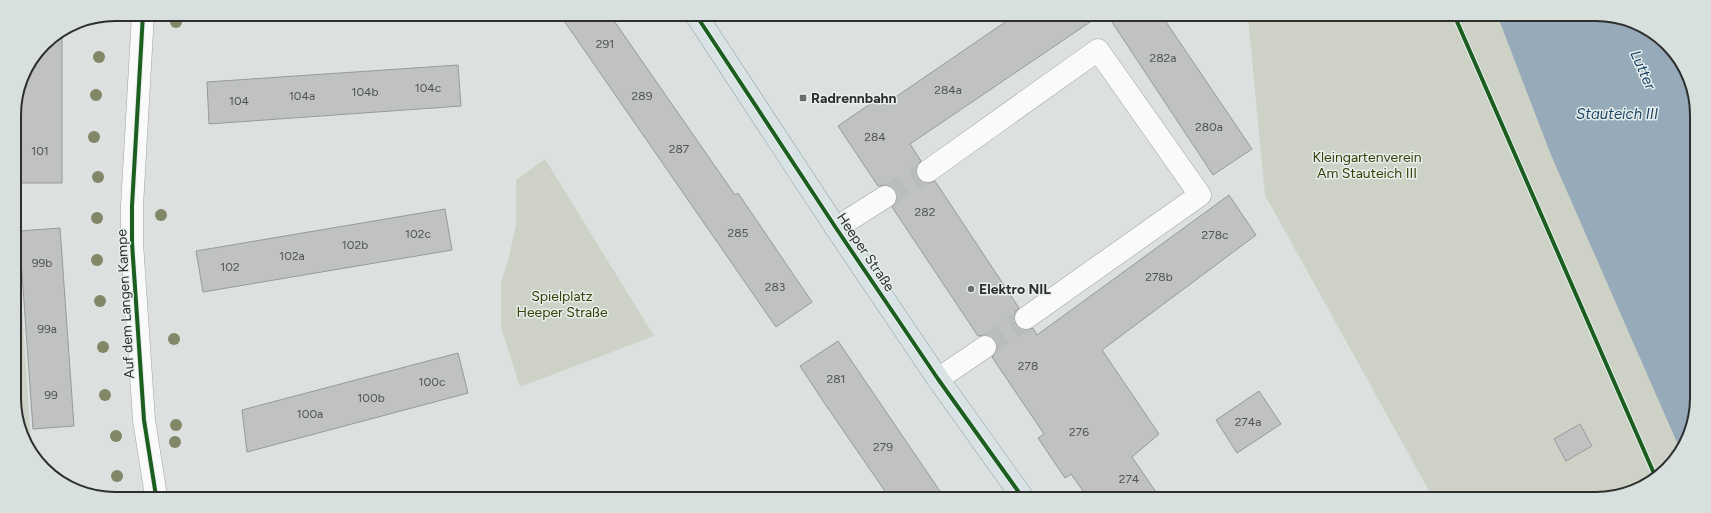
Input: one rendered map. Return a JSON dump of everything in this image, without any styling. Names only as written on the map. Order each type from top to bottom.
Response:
[{"type":"main road","name":"Heeper Straße","points":[[700,21],[836,228],[938,379],[1019,492]]},
{"type":"street","name":"Auf dem Langen Kampe","points":[[143,21],[132,206],[132,243],[144,420],[155,492]]},
{"type":"street","points":[[928,171],[1098,50],[1200,195],[1026,318]]},
{"type":"street","points":[[836,228],[886,197]]},
{"type":"street","points":[[938,379],[985,346]]},
{"type":"green space","name":"Kleingartenverein Am Stauteich III","points":[[1248,21],[1596,21],[1620,24],[1632,28],[1653,40],[1671,58],[1680,74],[1688,97],[1690,115],[1690,398],[1687,422],[1674,450],[1658,469],[1632,485],[1620,489],[1602,492],[1430,492],[1265,195]]},
{"type":"green space","name":"Spielplatz Heeper Straße","points":[[545,159],[654,336],[520,387],[501,327],[501,283],[509,257],[516,224],[516,180]]},
{"type":"green space","points":[[21,293],[32,441],[26,428],[21,398]]},
{"type":"water","name":"Stauteich III","points":[[1500,21],[1596,21],[1620,24],[1632,28],[1653,40],[1671,58],[1685,85],[1690,115],[1690,398],[1687,422],[1678,444],[1551,155]]},
{"type":"building","points":[[564,21],[614,21],[735,195],[738,193],[812,302],[776,327]]},
{"type":"building","points":[[1007,21],[1092,21],[910,144],[921,161],[917,166],[916,173],[918,178],[923,182],[929,183],[935,181],[1019,308],[1015,312],[1014,319],[1016,326],[1027,330],[1033,328],[1037,335],[1229,195],[1256,235],[1102,350],[1159,434],[1132,457],[1156,492],[1084,492],[1071,474],[1065,478],[1038,438],[1044,434],[992,357],[996,352],[996,340],[990,336],[978,336],[892,207],[896,202],[897,197],[895,190],[891,186],[878,186],[838,126],[879,98],[884,105]]},
{"type":"building","points":[[1111,21],[1165,21],[1252,149],[1213,175]]},
{"type":"building","points":[[62,38],[62,183],[21,183],[21,109],[24,91],[28,79],[44,53]]},
{"type":"building","points":[[458,65],[461,106],[209,124],[207,82]]},
{"type":"building","points":[[445,209],[452,250],[203,292],[196,251]]},
{"type":"building","points":[[60,228],[74,426],[33,429],[21,259],[21,231]]},
{"type":"building","points":[[838,341],[941,492],[886,492],[800,366]]},
{"type":"building","points":[[458,353],[468,393],[247,452],[242,410]]},
{"type":"building","points":[[1259,391],[1281,424],[1237,453],[1216,420]]},
{"type":"building","points":[[1580,424],[1592,446],[1566,461],[1554,439]]},
{"type":"tunnel","points":[[885,197],[928,171]]},
{"type":"tunnel","points":[[985,347],[1026,318]]},
{"type":"cycle path","points":[[143,21],[132,206],[132,243],[144,420],[155,492]]},
{"type":"cycle path","points":[[700,21],[836,228],[938,379],[1019,492]]},
{"type":"cycle path","points":[[1457,21],[1653,472]]},
{"type":"place","name":"Radrennbahn","points":[[803,98]]},
{"type":"place","name":"Elektro NIL","points":[[971,289]]},
{"type":"water label","name":"Lutter","points":[[1643,70]]}]
